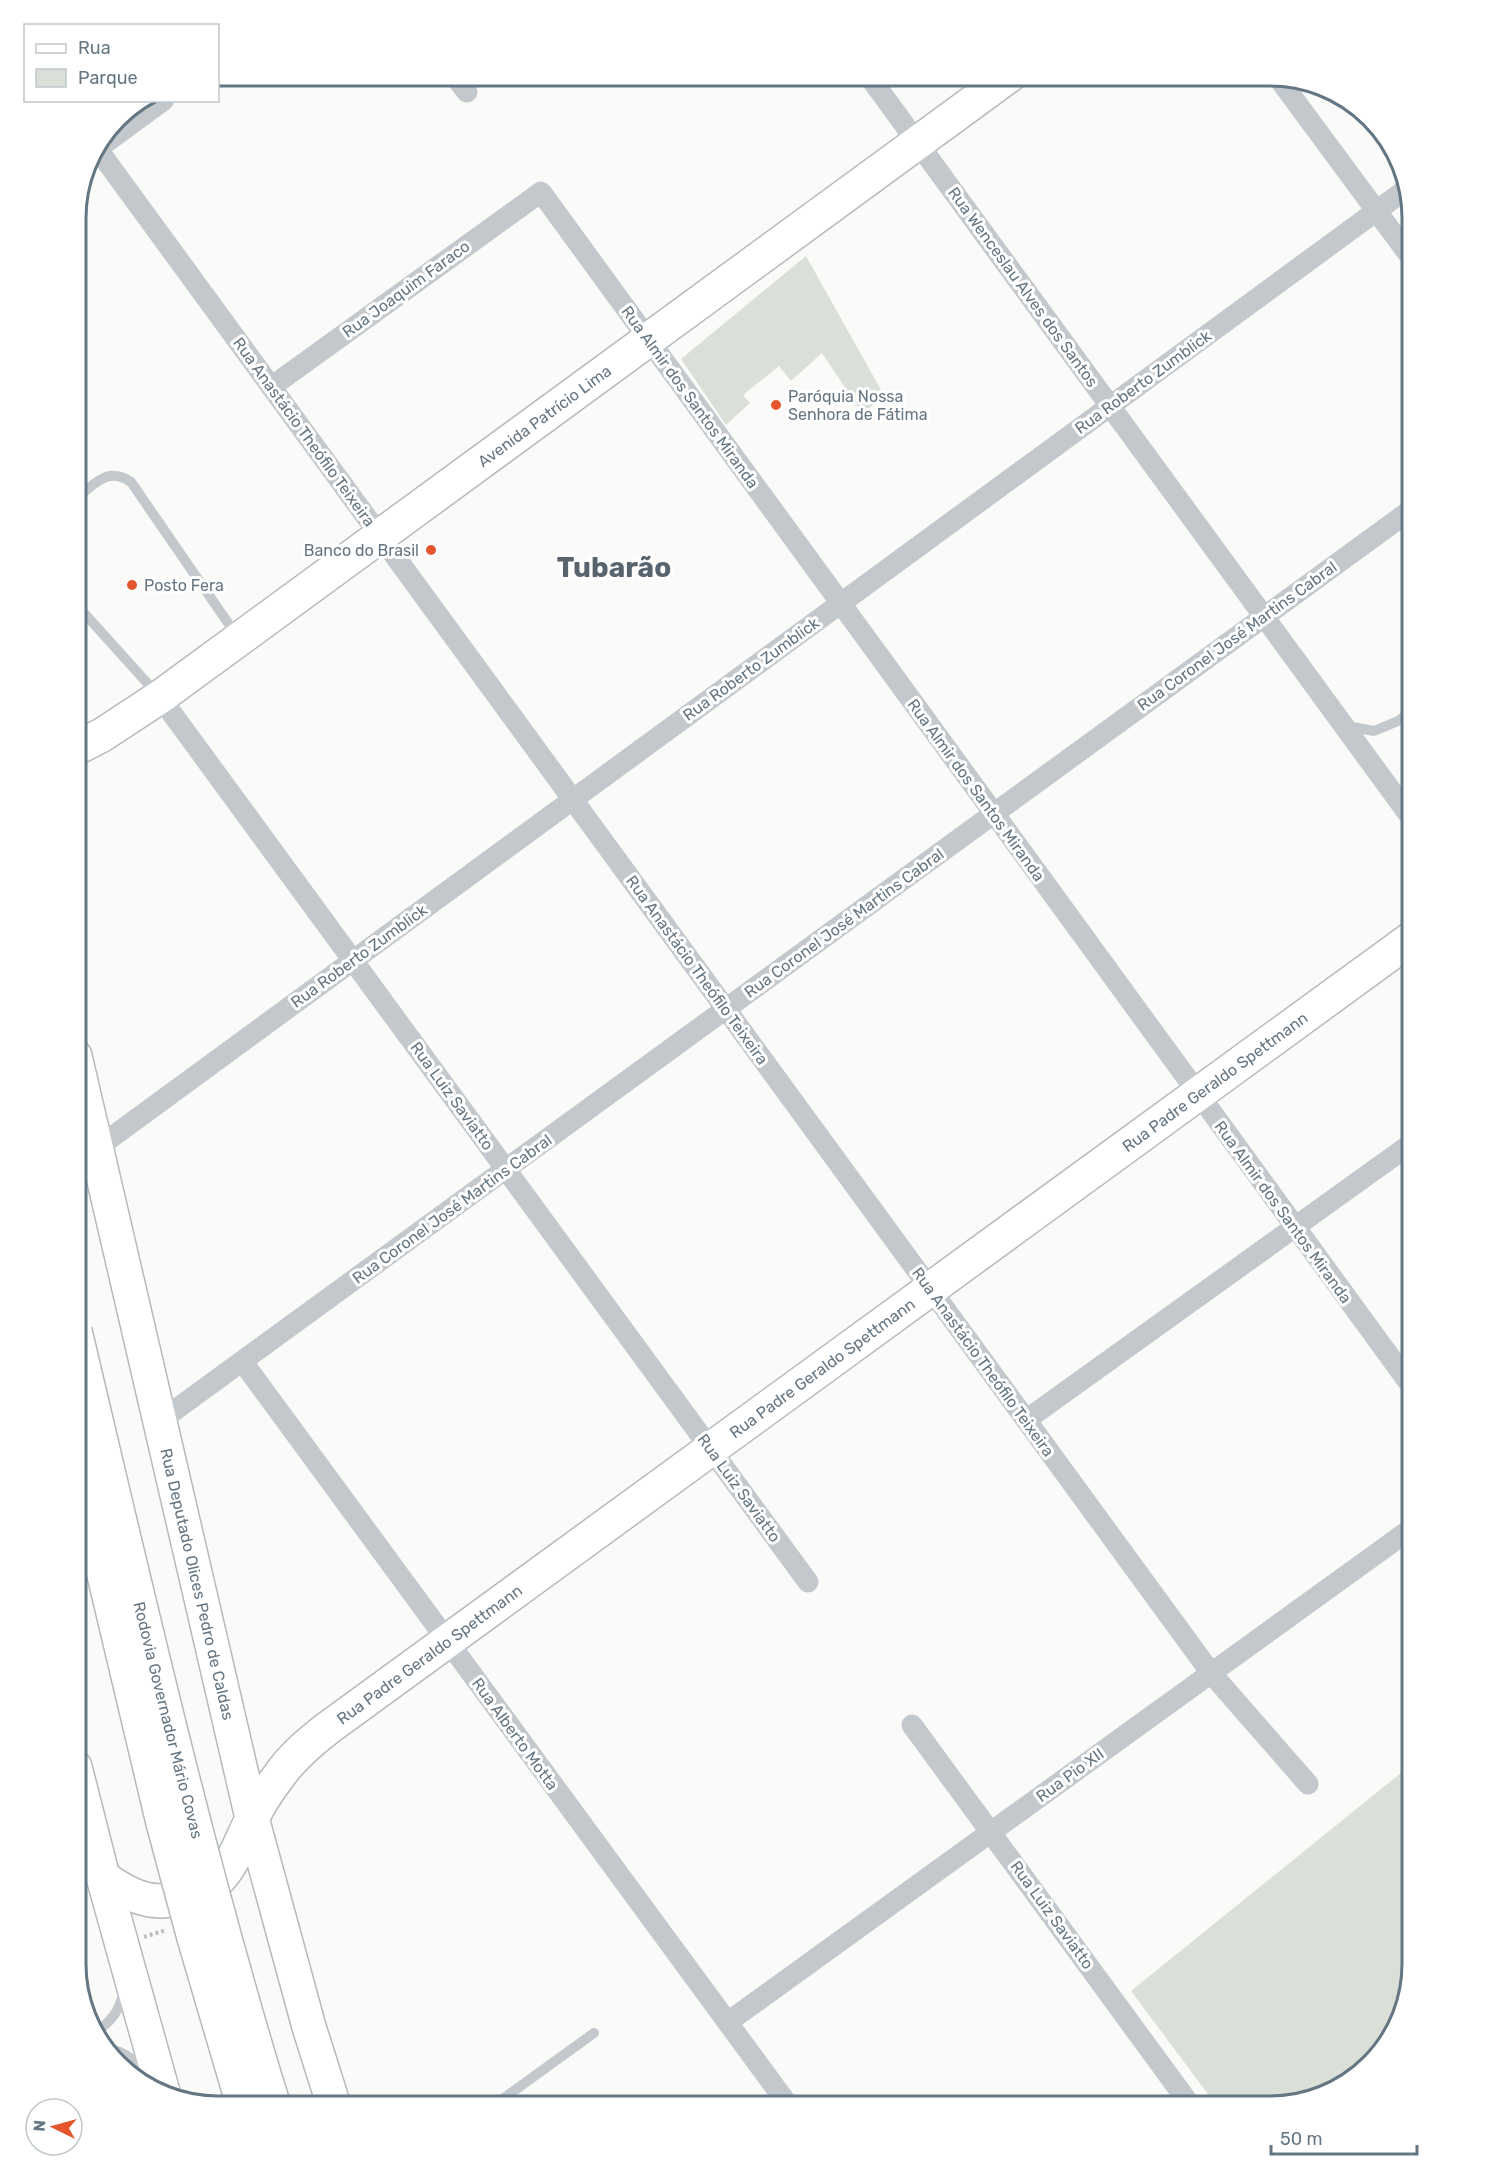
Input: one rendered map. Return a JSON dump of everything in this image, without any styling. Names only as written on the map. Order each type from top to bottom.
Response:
[{"type":"main road","name":"Avenida Patrício Lima","points":[[86,742],[160,697],[995,86]]},
{"type":"main road","name":"Rua Padre Geraldo Spettmann","points":[[102,1877],[122,1891],[149,1901],[171,1900],[198,1894],[221,1878],[236,1856],[252,1818],[279,1775],[302,1749],[447,1640],[1402,945]]},
{"type":"main road","name":"Rua Deputado Olices Pedro de Caldas","points":[[86,1102],[252,1818],[306,2016],[331,2095]]},
{"type":"main road","name":"Rodovia Governador Mário Covas","points":[[86,1377],[171,1736],[217,1913],[256,2095]]},
{"type":"main road","name":"Rodovia Governador Mário Covas","points":[[86,1499],[163,1822],[197,1948],[255,2095]]},
{"type":"main road","points":[[86,1812],[102,1877],[160,2082]]},
{"type":"street","name":"Rua Wenceslau Alves dos Santos","points":[[876,86],[1402,805]]},
{"type":"street","points":[[1285,87],[1402,246]]},
{"type":"street","points":[[114,136],[161,102]]},
{"type":"street","name":"Rua Anastácio Theófilo Teixeira","points":[[102,154],[1211,1673],[1308,1784]]},
{"type":"street","name":"Rua Almir dos Santos Miranda","points":[[541,192],[1402,1373]]},
{"type":"street","name":"Rua Joaquim Faraco","points":[[271,387],[541,192]]},
{"type":"street","name":"Rua Roberto Zumblick","points":[[97,1148],[1399,194]]},
{"type":"street","name":"Rua Coronel José Martins Cabral","points":[[160,1421],[1402,516]]},
{"type":"street","name":"Rua Luiz Saviatto","points":[[160,697],[808,1582]]},
{"type":"street","points":[[1026,1420],[1402,1150]]},
{"type":"street","name":"Rua Alberto Motta","points":[[242,1361],[781,2096]]},
{"type":"street","name":"Rua Pio XII","points":[[728,2022],[1402,1535]]},
{"type":"street","name":"Rua Luiz Saviatto","points":[[912,1725],[1184,2096]]},
{"type":"lane","points":[[86,491],[108,476],[120,475],[131,482],[238,638]]},
{"type":"lane","points":[[86,615],[160,697]]},
{"type":"lane","points":[[1344,726],[1374,731],[1402,718]]},
{"type":"lane","points":[[102,2028],[120,2008],[129,1974]]},
{"type":"lane","points":[[508,2095],[594,2033]]},
{"type":"lane","points":[[120,2052],[132,2058],[150,2078]]},
{"type":"green space","points":[[806,256],[885,397],[862,413],[822,353],[791,381],[779,366],[743,395],[750,403],[726,425],[681,359]]},
{"type":"green space","points":[[1402,1772],[1402,1964],[1400,1981],[1397,1998],[1384,2030],[1363,2057],[1350,2068],[1336,2078],[1304,2091],[1270,2096],[1209,2096],[1131,1991]]},
{"type":"place","name":"Paróquia Nossa Senhora de Fátima","points":[[776,405]]},
{"type":"place","name":"Banco do Brasil","points":[[431,550]]},
{"type":"place","name":"Posto Fera","points":[[132,585]]},
{"type":"district","name":"Tubarão","points":[[614,567]]}]
